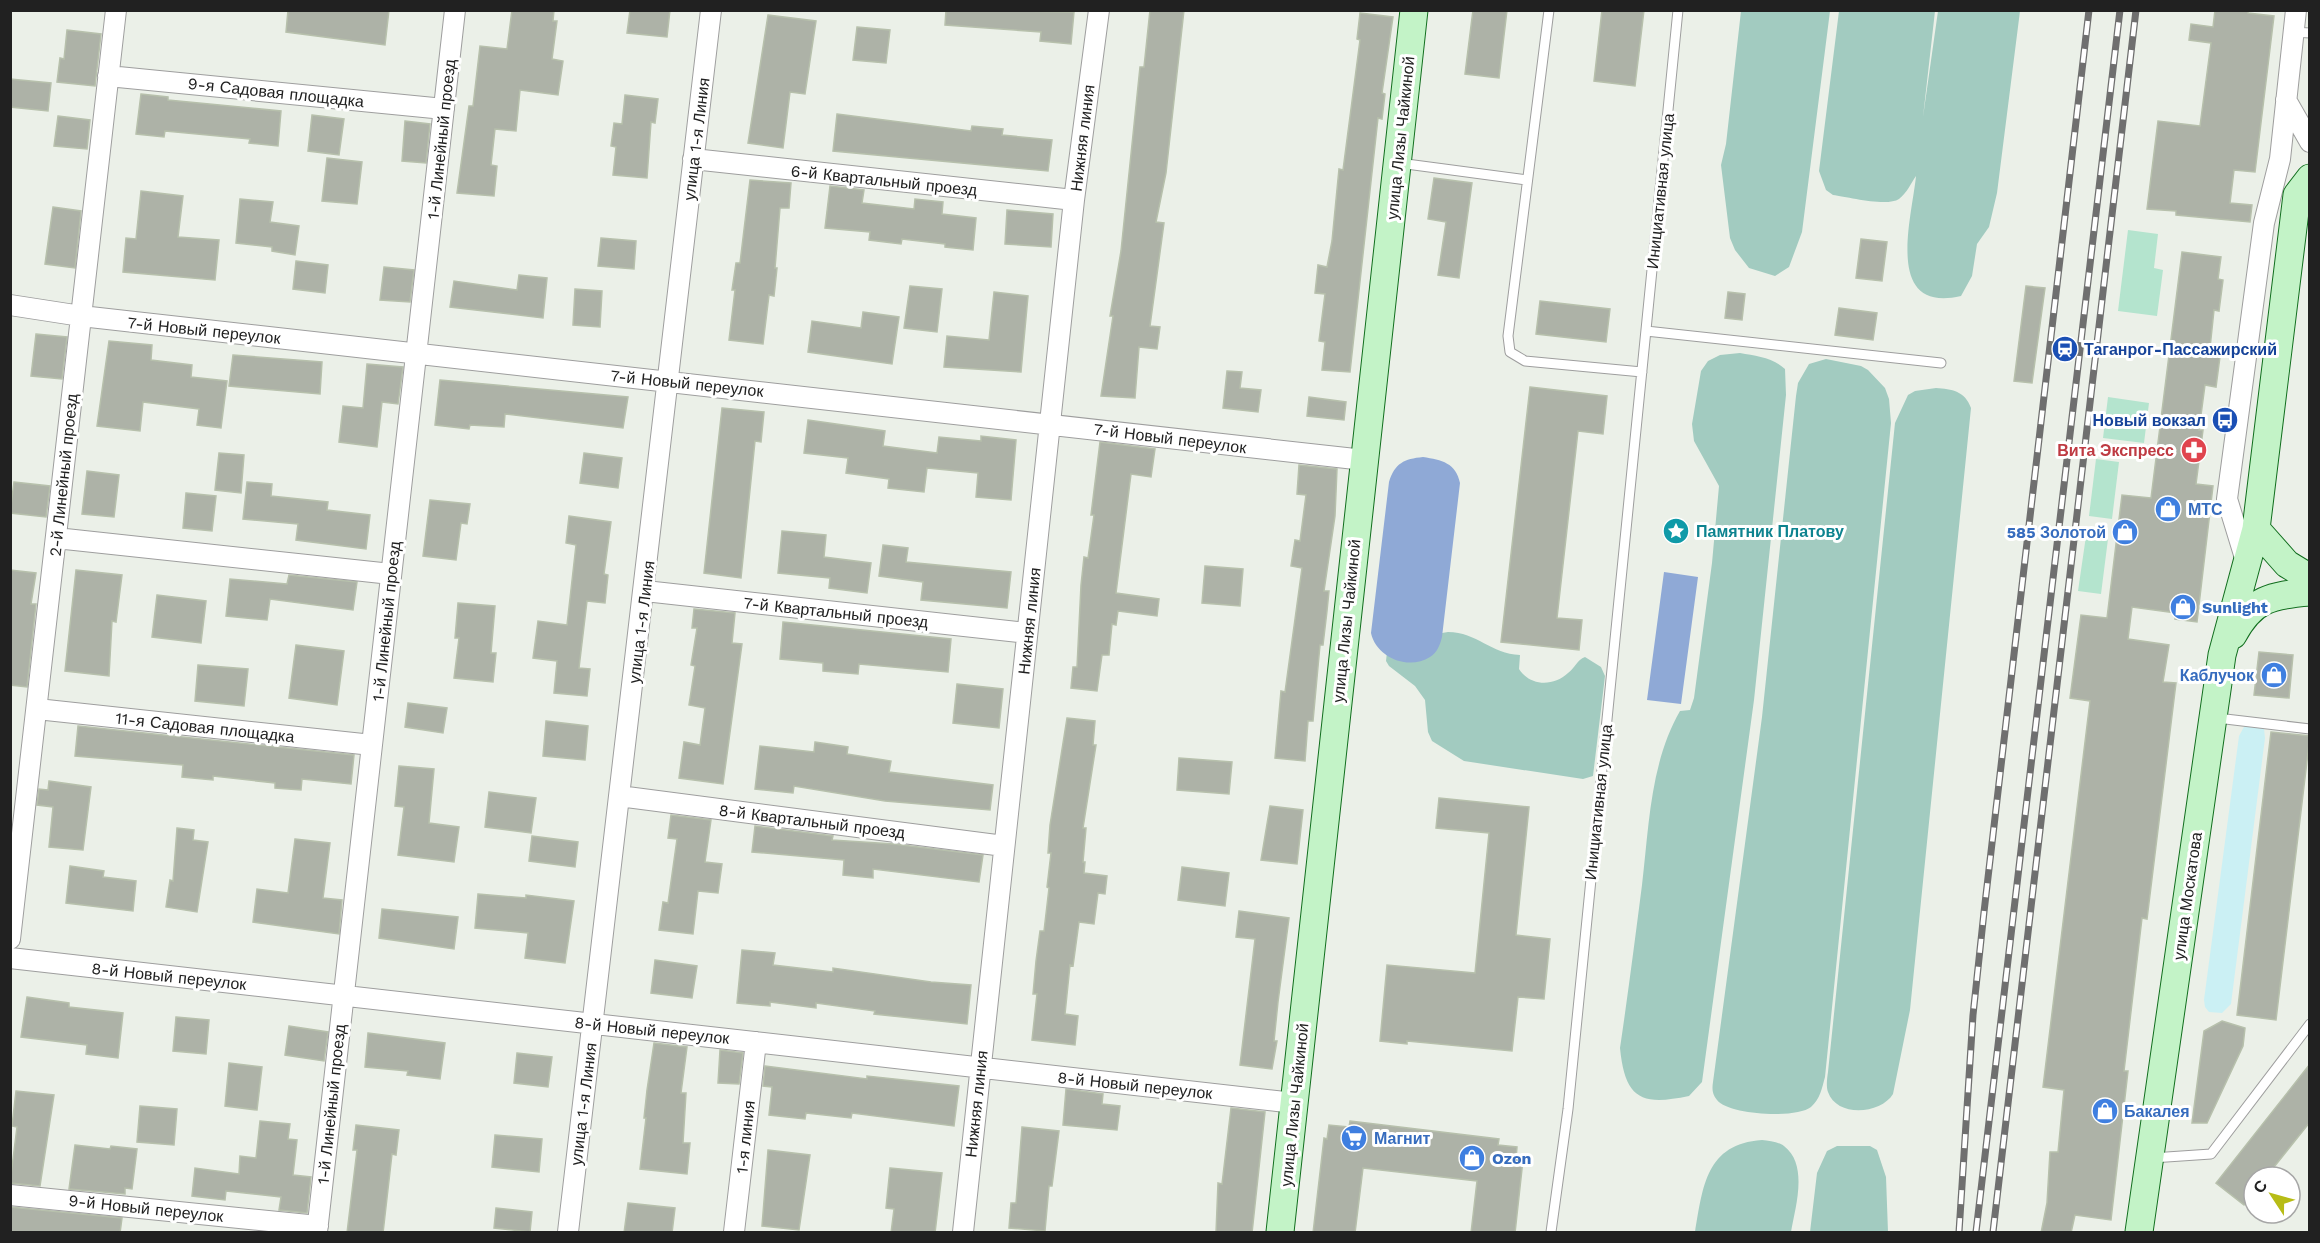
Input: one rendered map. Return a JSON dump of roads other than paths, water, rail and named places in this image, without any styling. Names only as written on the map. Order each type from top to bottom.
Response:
[{"type":"main road","name":"улица Лизы Чайкиной","points":[[1280,1233],[1414,10]]},
{"type":"main road","name":"улица Москатова","points":[[2139,1233],[2222,655],[2256,529],[2303,186]]},
{"type":"main road","points":[[2256,529],[2287,564],[2310,578]]},
{"type":"main road","points":[[2222,655],[2243,617],[2253,606],[2273,597],[2310,592]]},
{"type":"street","name":"2-й Линейный проезд","points":[[10,939],[116,10]]},
{"type":"street","name":"1-й Линейный проезд","points":[[318,1229],[455,10]]},
{"type":"street","name":"улица 1-я Линия","points":[[568,1233],[645,591],[711,10]]},
{"type":"street","name":"Нижняя линия","points":[[963,1233],[1074,200],[1099,10]]},
{"type":"street","points":[[2246,561],[2227,499],[2264,223],[2280,159],[2286,100],[2301,33],[2296,10]]},
{"type":"street","name":"9-я Садовая площадка","points":[[108,76],[444,109]]},
{"type":"street","points":[[2286,100],[2310,142]]},
{"type":"street","name":"6-й Квартальный проезд","points":[[693,159],[1074,200]]},
{"type":"street","name":"улица Москатова","points":[[2280,159],[2303,186]]},
{"type":"street","name":"7-й Новый переулок","points":[[10,305],[81,316],[668,380],[1364,460]]},
{"type":"street","points":[[2227,499],[2256,529]]},
{"type":"street","points":[[56,538],[392,574]]},
{"type":"street","name":"7-й Квартальный проезд","points":[[645,591],[1027,633]]},
{"type":"street","name":"11-я Садовая площадка","points":[[37,709],[372,745]]},
{"type":"street","name":"8-й Квартальный проезд","points":[[619,796],[1004,846]]},
{"type":"street","name":"8-й Новый переулок","points":[[10,958],[1294,1103]]},
{"type":"street","name":"1-я линия","points":[[734,1233],[756,1042]]},
{"type":"street","name":"9-й Новый переулок","points":[[10,1195],[318,1229]]},
{"type":"lane","points":[[1549,10],[1508,336],[1510,352],[1525,361],[1642,372]]},
{"type":"lane","name":"Инициативная улица","points":[[1551,1233],[1568,1109],[1678,10]]},
{"type":"lane","points":[[1397,162],[1527,180]]},
{"type":"lane","points":[[1646,331],[1941,363]]},
{"type":"lane","points":[[2214,717],[2310,729]]},
{"type":"lane","points":[[2149,1158],[2211,1154],[2310,1024]]},
{"type":"railway","points":[[1959,1232],[1973,1015],[2089,10]]},
{"type":"railway","points":[[1976,1232],[2120,10]]},
{"type":"railway","points":[[1993,1232],[2136,10]]},
{"type":"place","name":"Таганрог-Пассажирский","points":[[2065,349]]},
{"type":"place","name":"Новый вокзал","points":[[2225,420]]},
{"type":"place","name":"Вита Экспресс","points":[[2194,450]]},
{"type":"place","name":"МТС","points":[[2168,509]]},
{"type":"place","name":"Памятник Платову","points":[[1676,531]]},
{"type":"place","name":"585 Золотой","points":[[2125,532]]},
{"type":"place","name":"Sunlight","points":[[2183,607]]},
{"type":"place","name":"Каблучок","points":[[2274,675]]},
{"type":"place","name":"Бакалея","points":[[2105,1111]]},
{"type":"place","name":"Магнит","points":[[1354,1138]]},
{"type":"place","name":"Ozon","points":[[1472,1158]]}]
